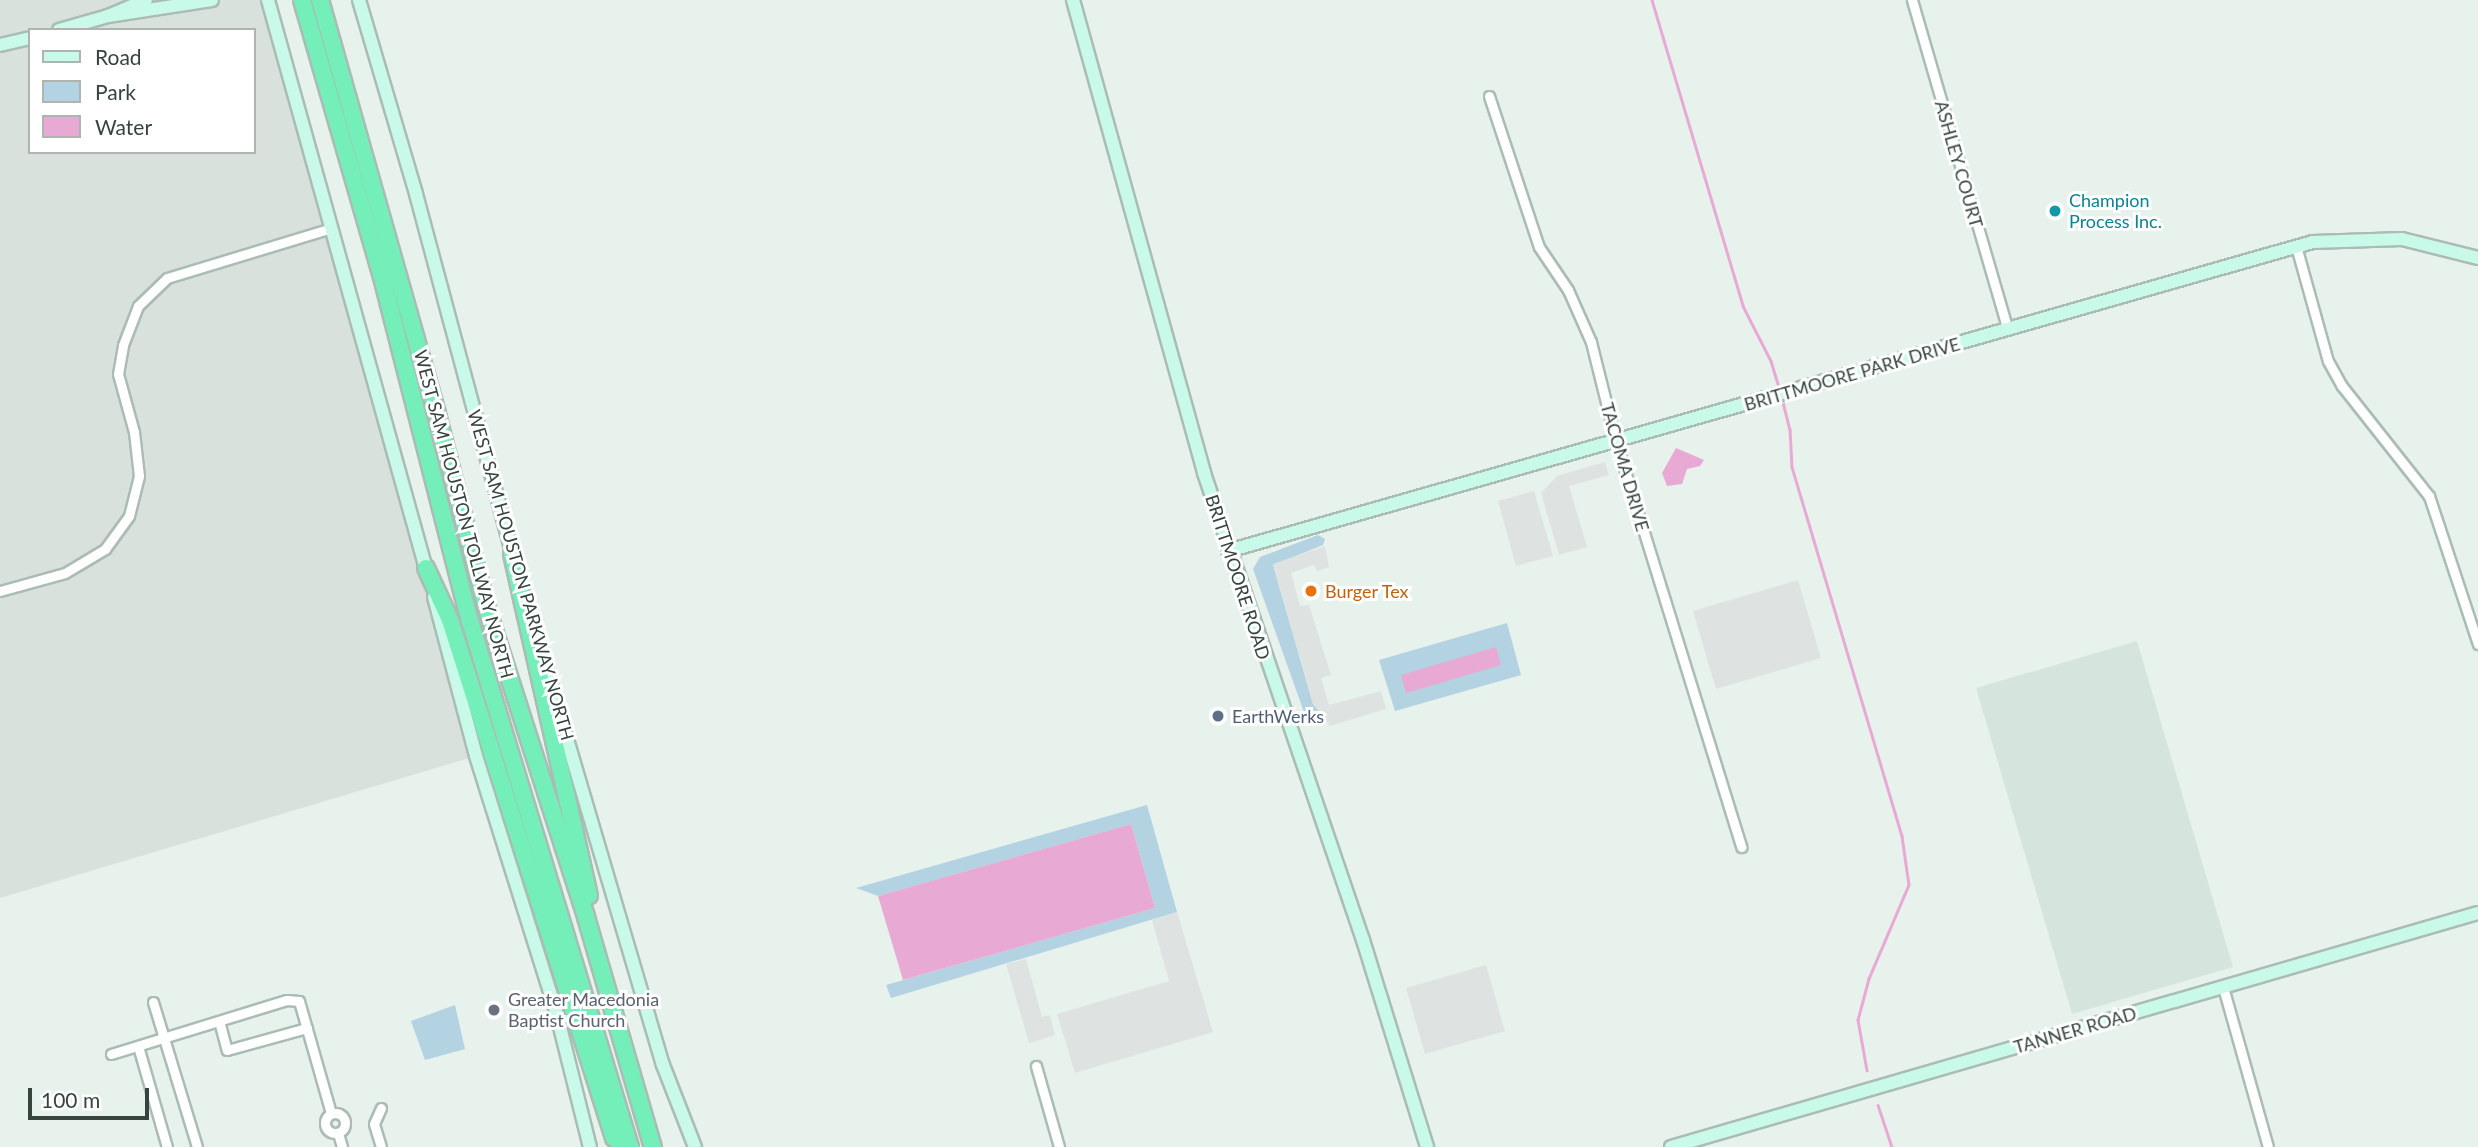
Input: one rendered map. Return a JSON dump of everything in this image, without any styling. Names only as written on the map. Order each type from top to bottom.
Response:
[{"type":"highway","name":"WEST SAM HOUSTON TOLLWAY NORTH","points":[[302,0],[385,286],[470,621],[628,1147]]},
{"type":"highway","name":"WEST SAM HOUSTON TOLLWAY NORTH","points":[[320,0],[436,410],[486,606],[586,917],[653,1147]]},
{"type":"highway","points":[[512,554],[592,908],[586,917]]},
{"type":"highway","points":[[426,568],[450,620],[614,1138],[628,1147]]},
{"type":"main road","points":[[66,28],[108,16],[146,0]]},
{"type":"main road","points":[[108,16],[212,0]]},
{"type":"main road","points":[[268,0],[476,756],[557,1015],[590,1147]]},
{"type":"main road","name":"WEST SAM HOUSTON PARKWAY NORTH","points":[[359,0],[416,194],[512,554],[663,1065],[695,1147]]},
{"type":"main road","name":"BRITTMOORE ROAD","points":[[1073,0],[1173,366],[1228,551],[1363,940],[1427,1147]]},
{"type":"main road","points":[[0,45],[28,38]]},
{"type":"main road","name":"BRITTMOORE PARK DRIVE","points":[[1228,551],[1773,398],[2296,246],[2330,239],[2383,237],[2478,257]]},
{"type":"main road","name":"TANNER ROAD","points":[[1671,1147],[2478,913]]},
{"type":"street","name":"ASHLEY COURT","points":[[1912,0],[2007,328]]},
{"type":"street","name":"TACOMA DRIVE","points":[[1489,96],[1539,247],[1583,321],[1616,442],[1741,848]]},
{"type":"street","points":[[0,591],[65,573],[105,549],[130,516],[139,476],[134,432],[118,374],[123,345],[138,306],[167,278],[332,228]]},
{"type":"street","points":[[2296,246],[2328,361],[2342,386],[2429,496],[2478,644]]},
{"type":"street","points":[[2223,987],[2268,1147]]},
{"type":"street","points":[[111,1054],[286,1000],[299,1001],[331,1113],[345,1120],[338,1133],[342,1147]]},
{"type":"street","points":[[153,1002],[197,1147]]},
{"type":"street","points":[[219,1021],[228,1050],[307,1027]]},
{"type":"street","points":[[138,1046],[167,1147]]},
{"type":"street","points":[[1036,1066],[1059,1147]]},
{"type":"street","points":[[381,1108],[374,1124],[381,1147]]},
{"type":"street","points":[[331,1113],[325,1121],[326,1128],[338,1133]]},
{"type":"shaded area","points":[[0,0],[268,0],[476,756],[0,898]]},
{"type":"shaded area","points":[[1605,462],[1609,475],[1569,486],[1587,547],[1559,555],[1541,493],[1557,476]]},
{"type":"shaded area","points":[[1534,491],[1553,556],[1516,566],[1498,501]]},
{"type":"shaded area","points":[[1325,546],[1329,567],[1317,571],[1314,565],[1291,573],[1300,606],[1309,605],[1331,675],[1321,678],[1329,705],[1381,691],[1386,709],[1330,726],[1313,704],[1273,564]]},
{"type":"shaded area","points":[[1798,580],[1821,658],[1716,689],[1693,611]]},
{"type":"shaded area","points":[[2137,641],[2233,967],[2072,1014],[1976,688]]},
{"type":"shaded area","points":[[1177,912],[1213,1032],[1075,1073],[1057,1014],[1169,981],[1152,920]]},
{"type":"shaded area","points":[[1026,959],[1042,1017],[1050,1015],[1055,1035],[1029,1043],[1006,964]]},
{"type":"shaded area","points":[[1486,965],[1505,1031],[1425,1054],[1406,988]]},
{"type":"green space","points":[[1318,535],[1325,539],[1323,545],[1273,565],[1313,704],[1320,711],[1305,715],[1253,569],[1260,557]]},
{"type":"green space","points":[[1507,623],[1521,675],[1395,711],[1379,660]]},
{"type":"green space","points":[[1147,805],[1177,912],[891,998],[886,985],[1155,908],[1131,824],[878,896],[856,888]]},
{"type":"green space","points":[[455,1005],[465,1049],[425,1060],[411,1021]]},
{"type":"water","points":[[1676,448],[1704,460],[1700,466],[1687,469],[1682,484],[1667,486],[1662,473]]},
{"type":"water","points":[[1496,647],[1501,665],[1406,693],[1401,675]]},
{"type":"water","points":[[1131,824],[1155,908],[903,980],[878,896]]},
{"type":"waterway","points":[[1652,0],[1743,306],[1771,361],[1779,388]]},
{"type":"waterway","points":[[1782,398],[1790,429],[1792,467],[1902,836],[1909,885],[1869,979],[1858,1020],[1867,1070]]},
{"type":"waterway","points":[[1878,1105],[1892,1147]]},
{"type":"place","name":"Champion Process Inc.","points":[[2055,211]]},
{"type":"place","name":"Burger Tex","points":[[1311,591]]},
{"type":"place","name":"EarthWerks","points":[[1218,716]]},
{"type":"place","name":"Greater Macedonia Baptist Church","points":[[494,1010]]}]
